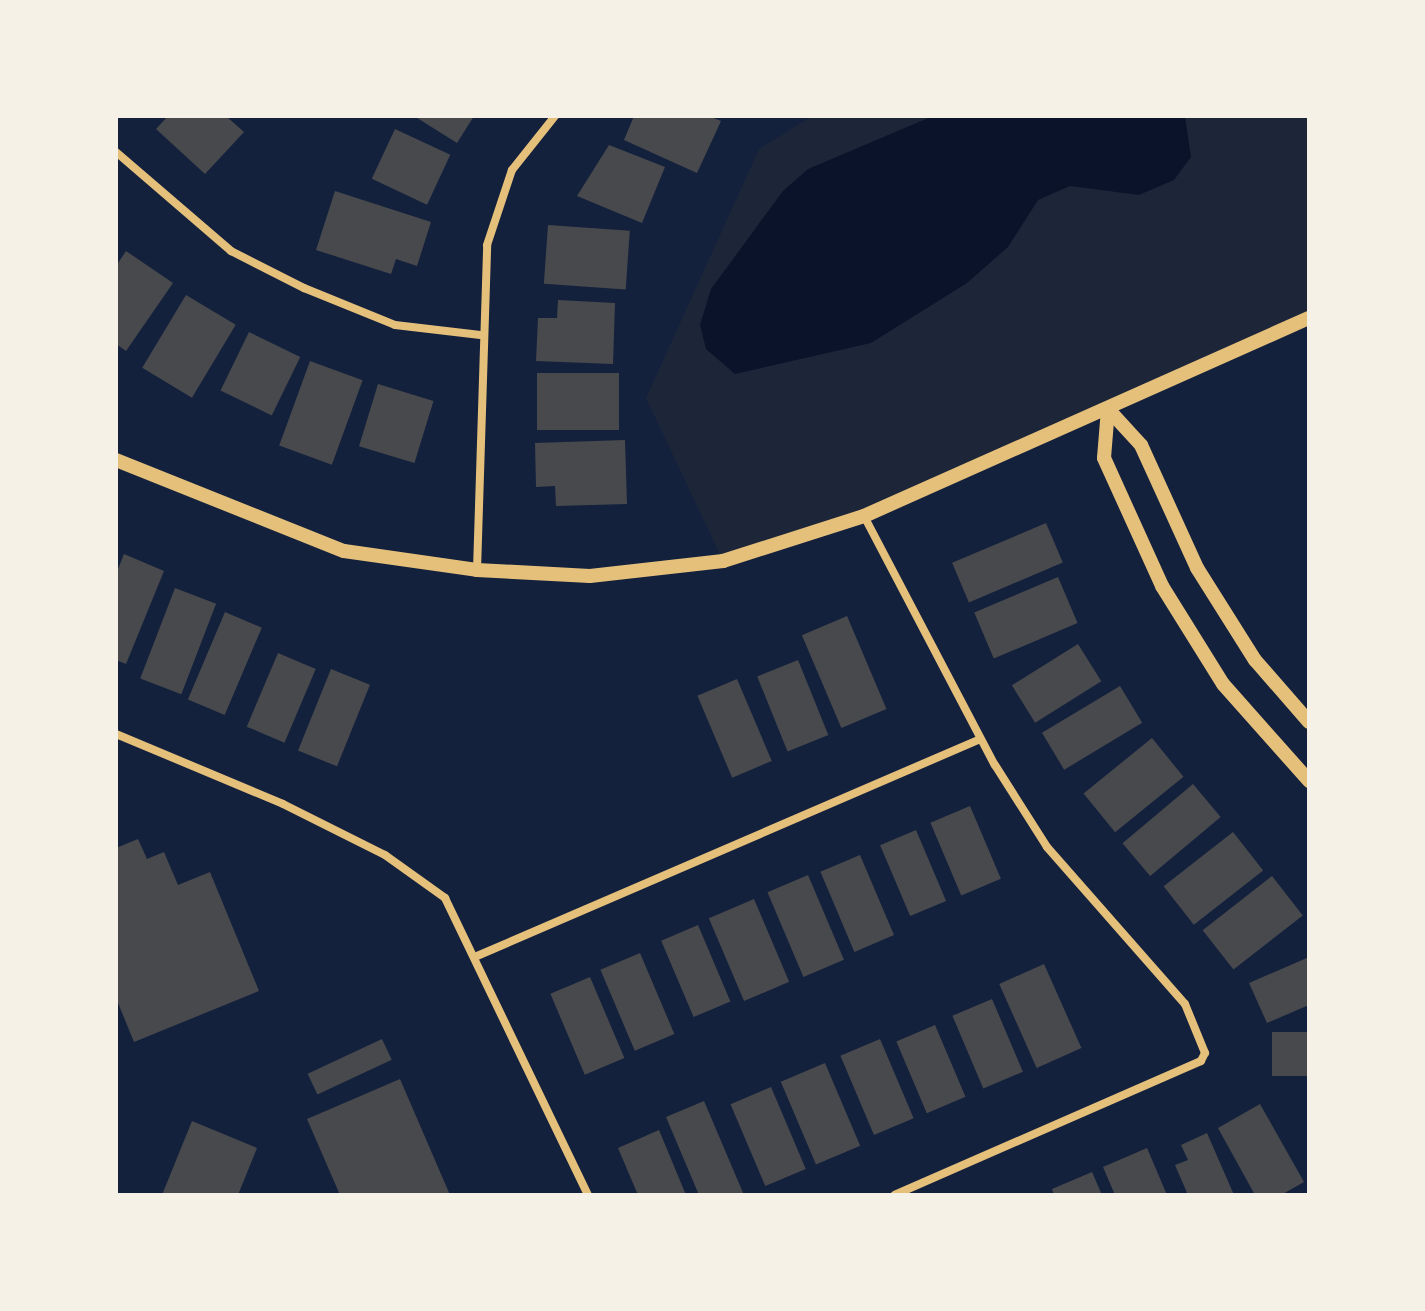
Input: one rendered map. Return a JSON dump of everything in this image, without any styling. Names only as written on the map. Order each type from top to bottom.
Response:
[{"type":"street","points":[[477,570],[480,335],[487,245],[512,170],[555,116]]},
{"type":"street","points":[[116,152],[231,251],[304,288],[395,325],[480,335]]},
{"type":"street","points":[[116,460],[344,551],[477,570],[590,576],[723,561],[864,516],[1309,318]]},
{"type":"street","points":[[1108,409],[1141,445],[1197,568],[1255,660],[1309,722]]},
{"type":"street","points":[[1108,409],[1104,458],[1162,586],[1223,684],[1309,781]]},
{"type":"street","points":[[864,516],[978,740],[1047,847],[1185,1004],[1205,1053],[895,1195]]},
{"type":"street","points":[[116,734],[385,855],[445,898],[477,956],[588,1195]]},
{"type":"street","points":[[477,956],[978,740]]},
{"type":"shaded area","points":[[812,116],[1309,116],[1309,318],[864,516],[723,561],[646,398],[759,149]]},
{"type":"shaded area","points":[[933,116],[1185,116],[1191,157],[1174,180],[1139,195],[1070,186],[1038,200],[1008,247],[967,283],[871,343],[735,374],[706,349],[700,325],[711,289],[783,191],[808,169]]},
{"type":"building","points":[[168,116],[226,116],[244,132],[205,174],[156,129]]},
{"type":"building","points":[[414,116],[474,116],[457,143]]},
{"type":"building","points":[[634,116],[709,116],[721,121],[697,173],[624,140]]},
{"type":"building","points":[[395,129],[450,155],[427,205],[372,179]]},
{"type":"building","points":[[609,145],[665,167],[642,223],[577,196]]},
{"type":"building","points":[[335,191],[431,222],[417,266],[396,259],[391,274],[316,250]]},
{"type":"building","points":[[548,225],[630,231],[626,290],[544,284]]},
{"type":"building","points":[[126,251],[173,283],[126,351],[116,344],[116,266]]},
{"type":"building","points":[[186,295],[236,325],[192,398],[142,368]]},
{"type":"building","points":[[558,300],[615,303],[613,364],[536,361],[538,318],[557,318]]},
{"type":"building","points":[[249,332],[300,357],[272,415],[221,390]]},
{"type":"building","points":[[310,361],[363,380],[332,465],[279,446]]},
{"type":"building","points":[[537,373],[619,373],[619,430],[537,430]]},
{"type":"building","points":[[378,384],[433,401],[414,463],[359,446]]},
{"type":"building","points":[[625,440],[627,504],[556,506],[555,486],[536,487],[535,443]]},
{"type":"building","points":[[1046,523],[1063,563],[969,602],[952,563]]},
{"type":"building","points":[[124,554],[164,571],[126,664],[116,660],[116,574]]},
{"type":"building","points":[[1058,577],[1078,623],[994,659],[974,613]]},
{"type":"building","points":[[175,588],[216,604],[181,694],[140,679]]},
{"type":"building","points":[[225,612],[262,628],[225,715],[188,699]]},
{"type":"building","points":[[847,616],[886,709],[841,728],[802,635]]},
{"type":"building","points":[[1078,644],[1101,681],[1035,723],[1012,685]]},
{"type":"building","points":[[278,653],[316,669],[284,743],[247,727]]},
{"type":"building","points":[[798,660],[828,735],[788,752],[757,676]]},
{"type":"building","points":[[331,669],[370,685],[337,766],[298,751]]},
{"type":"building","points":[[737,679],[772,761],[732,778],[697,696]]},
{"type":"building","points":[[1120,686],[1142,723],[1064,770],[1042,733]]},
{"type":"building","points":[[1152,738],[1183,777],[1115,832],[1084,793]]},
{"type":"building","points":[[1193,784],[1221,817],[1150,876],[1123,843]]},
{"type":"building","points":[[970,806],[1001,879],[961,896],[930,823]]},
{"type":"building","points":[[916,830],[946,901],[910,916],[880,845]]},
{"type":"building","points":[[1233,832],[1263,871],[1194,925],[1164,886]]},
{"type":"building","points":[[138,839],[147,859],[164,852],[178,885],[210,872],[259,991],[134,1042],[116,998],[116,848]]},
{"type":"building","points":[[860,855],[894,935],[854,952],[820,872]]},
{"type":"building","points":[[808,875],[844,960],[803,977],[767,892]]},
{"type":"building","points":[[1272,876],[1303,915],[1233,970],[1203,930]]},
{"type":"building","points":[[754,899],[789,982],[744,1001],[709,918]]},
{"type":"building","points":[[698,925],[730,1001],[694,1017],[661,941]]},
{"type":"building","points":[[640,953],[674,1034],[635,1051],[600,970]]},
{"type":"building","points":[[1309,957],[1309,1005],[1267,1023],[1249,983]]},
{"type":"building","points":[[1044,964],[1081,1048],[1037,1068],[999,984]]},
{"type":"building","points":[[590,977],[624,1058],[585,1075],[550,994]]},
{"type":"building","points":[[992,999],[1023,1072],[983,1089],[952,1016]]},
{"type":"building","points":[[935,1025],[965,1097],[927,1113],[896,1041]]},
{"type":"building","points":[[1272,1032],[1309,1032],[1309,1076],[1272,1076]]},
{"type":"building","points":[[382,1039],[392,1060],[317,1094],[308,1074]]},
{"type":"building","points":[[880,1039],[914,1118],[874,1135],[840,1056]]},
{"type":"building","points":[[825,1063],[860,1146],[816,1165],[781,1082]]},
{"type":"building","points":[[400,1079],[450,1195],[340,1195],[307,1119]]},
{"type":"building","points":[[771,1087],[806,1169],[765,1186],[730,1104]]},
{"type":"building","points":[[704,1101],[744,1195],[699,1195],[666,1117]]},
{"type":"building","points":[[1260,1104],[1304,1182],[1281,1195],[1255,1195],[1218,1128]]},
{"type":"building","points":[[192,1121],[257,1148],[238,1195],[162,1195]]},
{"type":"building","points":[[659,1130],[686,1195],[638,1195],[618,1148]]},
{"type":"building","points":[[1207,1133],[1234,1195],[1188,1195],[1175,1165],[1188,1160],[1181,1145]]},
{"type":"building","points":[[1147,1148],[1167,1195],[1115,1195],[1103,1167]]},
{"type":"building","points":[[1092,1172],[1102,1195],[1054,1195],[1052,1189]]}]
